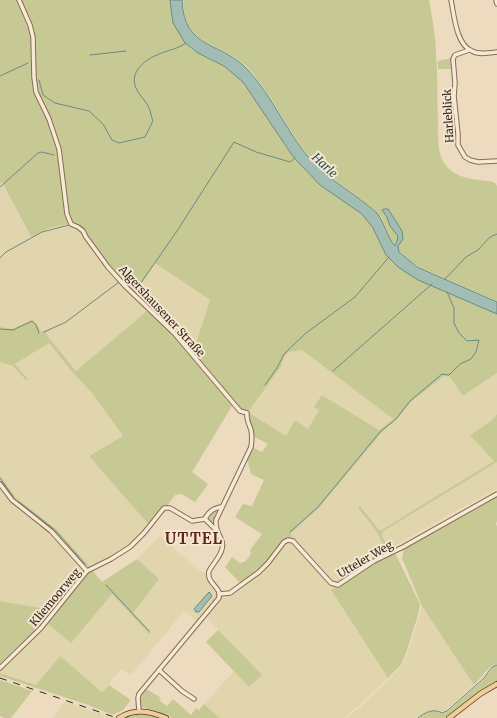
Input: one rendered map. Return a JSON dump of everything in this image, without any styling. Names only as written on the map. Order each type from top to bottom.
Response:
[{"type":"main road","points":[[449,718],[480,694],[497,684]]},
{"type":"main road","points":[[119,718],[132,712],[139,711],[151,712],[166,718]]},
{"type":"street","name":"Algershausener Straße","points":[[19,0],[34,37],[34,77],[36,92],[49,119],[59,149],[67,214],[71,224],[83,231],[108,267],[125,286],[175,334],[240,411],[247,413],[252,438],[251,447],[216,520],[216,530],[222,540],[223,546],[208,575],[220,594]]},
{"type":"street","points":[[451,0],[455,23],[463,44],[469,50],[478,53],[497,52]]},
{"type":"street","points":[[496,0],[497,4]]},
{"type":"street","name":"Harleblick","points":[[469,50],[455,55],[453,59],[458,145],[465,157],[470,160],[478,162],[497,161]]},
{"type":"street","points":[[0,484],[12,500],[51,531],[87,571]]},
{"type":"street","name":"Utteler Weg","points":[[220,594],[230,593],[259,572],[284,542],[288,540],[293,541],[331,583],[338,585],[374,561],[403,547],[497,494]]},
{"type":"street","name":"Kliemoorweg","points":[[0,668],[41,628],[87,571],[106,562],[130,547],[166,507],[192,521],[205,519]]},
{"type":"street","points":[[216,530],[205,519],[209,512],[221,507]]},
{"type":"street","points":[[139,711],[139,694],[216,603],[220,594]]},
{"type":"street","points":[[159,670],[194,699]]},
{"type":"shaded area","points":[[2,182],[30,237],[49,228],[69,224],[77,228],[148,310],[76,371],[46,334],[46,330],[41,332],[37,324],[12,329],[0,327],[0,184]]},
{"type":"shaded area","points":[[155,263],[210,300],[193,352],[177,334],[135,294]]},
{"type":"shaded area","points":[[49,343],[73,373],[92,393],[123,436],[89,456],[149,525],[129,546],[91,568],[57,530],[15,497],[0,475],[0,362],[13,366],[28,378],[15,364]]},
{"type":"shaded area","points":[[302,350],[393,419],[379,430],[322,395],[319,410],[308,429],[286,436],[248,412],[280,368],[285,356],[289,352]]},
{"type":"shaded area","points":[[497,373],[497,414],[491,421],[470,435],[494,461],[380,531],[360,506],[359,508],[375,529],[388,553],[339,583],[336,584],[332,582],[292,539],[291,533],[319,508],[382,432],[397,419],[412,401],[441,377],[450,377],[464,396]]},
{"type":"shaded area","points":[[497,462],[497,489],[389,549],[382,536],[382,532]]},
{"type":"shaded area","points":[[0,485],[11,501],[50,531],[86,571],[53,610],[0,601]]},
{"type":"shaded area","points":[[160,536],[195,567],[206,574],[208,580],[217,590],[217,599],[198,622],[184,611],[131,675],[121,669],[102,692],[77,670],[36,685],[0,673],[0,669],[42,630],[47,623],[71,642],[112,594],[149,633],[151,632],[133,613],[159,579],[137,559]]},
{"type":"shaded area","points":[[289,541],[335,588],[331,590],[388,678],[343,718],[220,718],[204,704],[234,671],[249,687],[261,675],[207,618],[219,604],[222,597],[233,595],[260,573],[285,543]]},
{"type":"shaded area","points":[[422,606],[474,685],[443,713],[438,710],[429,711],[418,718],[346,718],[361,707],[403,665]]},
{"type":"shaded area","points":[[65,702],[112,718],[53,718]]},
{"type":"green space","points":[[0,0],[18,0],[32,37],[35,92],[48,119],[57,149],[66,213],[69,224],[49,228],[31,237],[2,182],[0,184]]},
{"type":"green space","points":[[21,0],[170,0],[173,23],[191,49],[224,66],[243,82],[292,155],[320,185],[362,214],[373,228],[383,249],[398,267],[418,280],[497,314],[497,373],[463,396],[450,377],[444,376],[412,401],[397,419],[382,432],[319,508],[291,533],[292,539],[287,539],[263,568],[241,584],[225,567],[232,557],[240,563],[246,561],[251,554],[250,550],[262,534],[235,517],[243,504],[252,506],[264,480],[251,474],[247,459],[252,447],[262,452],[268,444],[253,436],[248,418],[193,352],[210,300],[155,263],[134,295],[109,266],[84,231],[73,222],[69,215],[61,151],[51,119],[38,92],[35,37],[29,17]],"holes":[[[302,350],[393,419],[379,430],[322,395],[314,407],[319,410],[308,429],[295,420],[286,436],[248,412],[280,368],[285,356],[289,352]]]},
{"type":"green space","points":[[183,0],[429,0],[434,27],[437,72],[438,142],[441,157],[447,167],[453,172],[466,178],[494,182],[497,186],[497,301],[417,266],[399,251],[389,237],[382,218],[377,212],[326,173],[311,158],[302,147],[265,90],[248,68],[238,59],[197,36],[190,28],[185,16]]},
{"type":"green space","points":[[451,58],[451,69],[438,69],[438,61]]},
{"type":"green space","points":[[148,310],[174,335],[232,406],[192,472],[208,484],[195,502],[182,494],[175,495],[167,506],[159,511],[149,525],[89,456],[123,436],[92,393],[73,373],[49,343],[15,364],[28,379],[26,380],[13,366],[0,362],[0,327],[12,329],[32,320],[37,324],[41,332],[46,330],[46,334],[76,371]]},
{"type":"green space","points":[[497,414],[497,462],[382,532],[382,536],[390,551],[388,553],[375,529],[358,508],[360,506],[380,531],[494,461],[470,435],[491,421]]},
{"type":"green space","points":[[0,475],[15,497],[57,530],[91,568],[84,565],[53,530],[13,499],[6,491]]},
{"type":"green space","points":[[497,496],[497,522],[495,523],[497,526],[497,664],[491,666],[474,685],[422,606],[402,558],[404,549]]},
{"type":"green space","points":[[217,510],[214,521],[211,523],[207,518],[210,513]]},
{"type":"green space","points":[[395,553],[420,604],[418,615],[401,665],[388,678],[331,590],[369,566]]},
{"type":"green space","points":[[137,559],[159,579],[133,613],[151,632],[149,634],[112,594],[71,643],[47,623],[92,570],[102,582]]},
{"type":"green space","points":[[0,601],[53,610],[38,628],[0,666]]},
{"type":"green space","points":[[218,630],[262,675],[249,687],[206,642]]},
{"type":"green space","points":[[60,656],[102,692],[109,685],[131,700],[123,710],[113,715],[88,705],[0,676],[0,673],[36,685]]},
{"type":"green space","points":[[497,665],[497,682],[478,692],[444,718],[419,718],[424,714],[433,711],[443,714],[447,712],[484,679],[494,666]]},
{"type":"green space","points":[[0,680],[32,691],[11,718],[4,718],[0,716]]},
{"type":"green space","points":[[145,688],[161,698],[159,700],[167,706],[173,699],[191,715],[196,708],[199,710],[204,704],[220,718],[172,718],[142,707],[140,697]]},
{"type":"green space","points":[[144,713],[162,718],[124,718],[137,714]]},
{"type":"water","points":[[170,0],[182,0],[184,16],[190,28],[197,37],[238,61],[248,70],[265,92],[302,149],[311,160],[318,168],[377,213],[395,246],[398,236],[390,226],[387,217],[382,210],[388,209],[402,231],[403,239],[398,246],[399,252],[417,267],[497,302],[497,314],[418,280],[398,267],[386,255],[373,228],[362,214],[320,185],[292,155],[243,82],[224,66],[198,53],[185,43],[173,23]]},
{"type":"water","points":[[209,592],[212,596],[199,612],[196,612],[194,609]]},
{"type":"waterway","points":[[39,80],[43,95],[55,103],[89,111],[103,124],[112,140],[119,143],[145,137],[153,121],[149,108],[136,88],[134,82],[136,72],[147,60],[152,57],[186,43]]},
{"type":"waterway","points":[[90,55],[126,51]]},
{"type":"waterway","points":[[0,76],[28,63]]},
{"type":"waterway","points":[[136,290],[177,231],[234,142],[256,152],[290,162],[295,158]]},
{"type":"waterway","points":[[0,187],[38,153],[42,152],[54,155]]},
{"type":"waterway","points":[[0,258],[6,252],[42,232],[69,225]]},
{"type":"waterway","points":[[444,280],[466,257],[478,250],[490,237],[497,234]]},
{"type":"waterway","points":[[265,385],[277,368],[284,354],[306,333],[355,297],[389,257]]},
{"type":"waterway","points":[[44,332],[66,322],[119,282]]},
{"type":"waterway","points":[[333,371],[432,284]]},
{"type":"waterway","points":[[290,532],[318,507],[380,432],[396,419],[410,401],[442,374],[449,375],[460,364],[471,359],[476,352],[479,340],[467,341],[459,333],[454,323],[454,308],[447,292]]},
{"type":"waterway","points":[[0,329],[13,330],[32,321],[36,325],[39,333]]},
{"type":"waterway","points":[[0,478],[14,498]]},
{"type":"waterway","points":[[19,502],[54,529],[85,564]]},
{"type":"waterway","points":[[106,585],[149,631]]},
{"type":"waterway","points":[[418,718],[430,711],[442,713],[447,711],[484,678],[492,667],[497,665]]},
{"type":"railway","points":[[0,678],[117,718]]},
{"type":"district","name":"UTTEL","points":[[194,538]]},
{"type":"water label","name":"Harle","points":[[325,165]]}]
